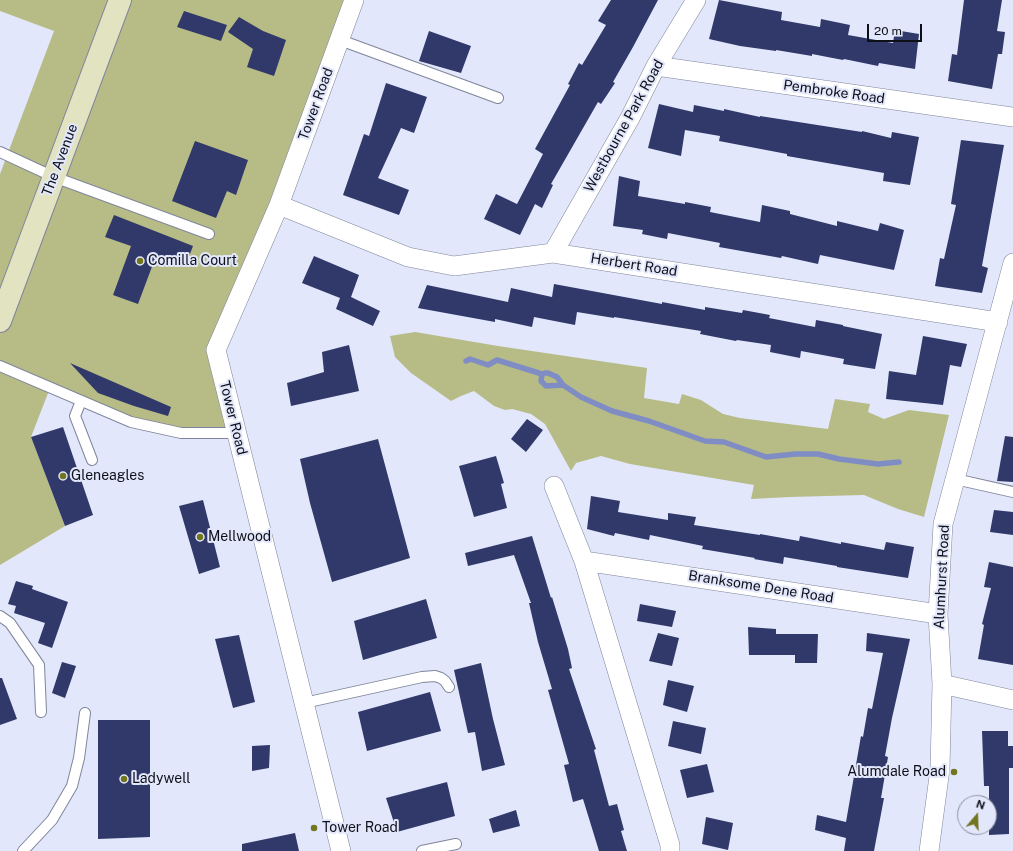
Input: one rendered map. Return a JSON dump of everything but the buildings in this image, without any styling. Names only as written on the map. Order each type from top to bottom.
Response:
[{"type":"main road","name":"The Avenue","points":[[0,321],[10,286],[54,177],[120,0]]},
{"type":"street","name":"Tower Road","points":[[341,851],[216,350],[279,205],[354,0]]},
{"type":"street","name":"Westbourne Park Road","points":[[553,253],[630,118],[656,66],[696,0]]},
{"type":"street","name":"Pembroke Road","points":[[656,66],[1013,117]]},
{"type":"street","name":"Herbert Road","points":[[279,205],[408,257],[454,266],[553,253],[998,322]]},
{"type":"street","name":"Alumhurst Road","points":[[929,851],[940,769],[942,684],[938,614],[943,524],[1012,276]]},
{"type":"street","points":[[554,486],[584,560],[670,845],[670,851]]},
{"type":"street","name":"Branksome Dene Road","points":[[584,560],[938,614]]},
{"type":"street","points":[[942,684],[1013,700]]},
{"type":"lane","points":[[340,40],[498,98]]},
{"type":"lane","points":[[0,152],[54,177],[209,234]]},
{"type":"lane","points":[[0,366],[132,422],[181,434],[237,433]]},
{"type":"lane","points":[[81,401],[75,416],[92,460]]},
{"type":"lane","points":[[955,479],[1013,492]]},
{"type":"lane","points":[[0,616],[10,623],[39,665],[41,712]]},
{"type":"lane","points":[[304,703],[422,677],[435,676],[441,678],[445,681],[448,687]]},
{"type":"lane","points":[[24,851],[52,820],[72,786],[79,758],[85,713]]},
{"type":"lane","points":[[422,851],[456,844]]},
{"type":"green space","points":[[0,0],[354,0],[216,350],[237,433],[181,433],[131,422],[50,388],[31,437],[65,526],[0,565],[0,174],[54,31],[0,11]]},
{"type":"green space","points":[[415,332],[647,368],[644,398],[679,404],[682,394],[701,400],[723,414],[740,418],[828,429],[835,399],[870,404],[868,412],[884,419],[909,410],[949,415],[924,517],[898,509],[864,495],[751,499],[754,485],[630,464],[601,456],[576,463],[571,471],[545,424],[531,414],[512,409],[505,410],[494,406],[474,391],[451,401],[411,373],[395,357],[390,336]]},
{"type":"waterway","points":[[466,361],[470,359],[488,365],[497,360],[542,374],[548,373],[557,377],[563,385],[581,397],[612,411],[649,421],[705,441],[724,442],[766,457],[795,454],[818,454],[839,459],[878,464],[899,462]]},
{"type":"waterway","points":[[542,374],[541,381],[546,386],[563,385]]},
{"type":"place","name":"Comilla Court","points":[[140,261]]},
{"type":"place","name":"Gleneagles","points":[[63,476]]},
{"type":"place","name":"Mellwood","points":[[200,537]]},
{"type":"place","name":"Alumdale Road","points":[[954,772]]},
{"type":"place","name":"Ladywell","points":[[124,779]]},
{"type":"place","name":"Tower Road","points":[[314,828]]}]
